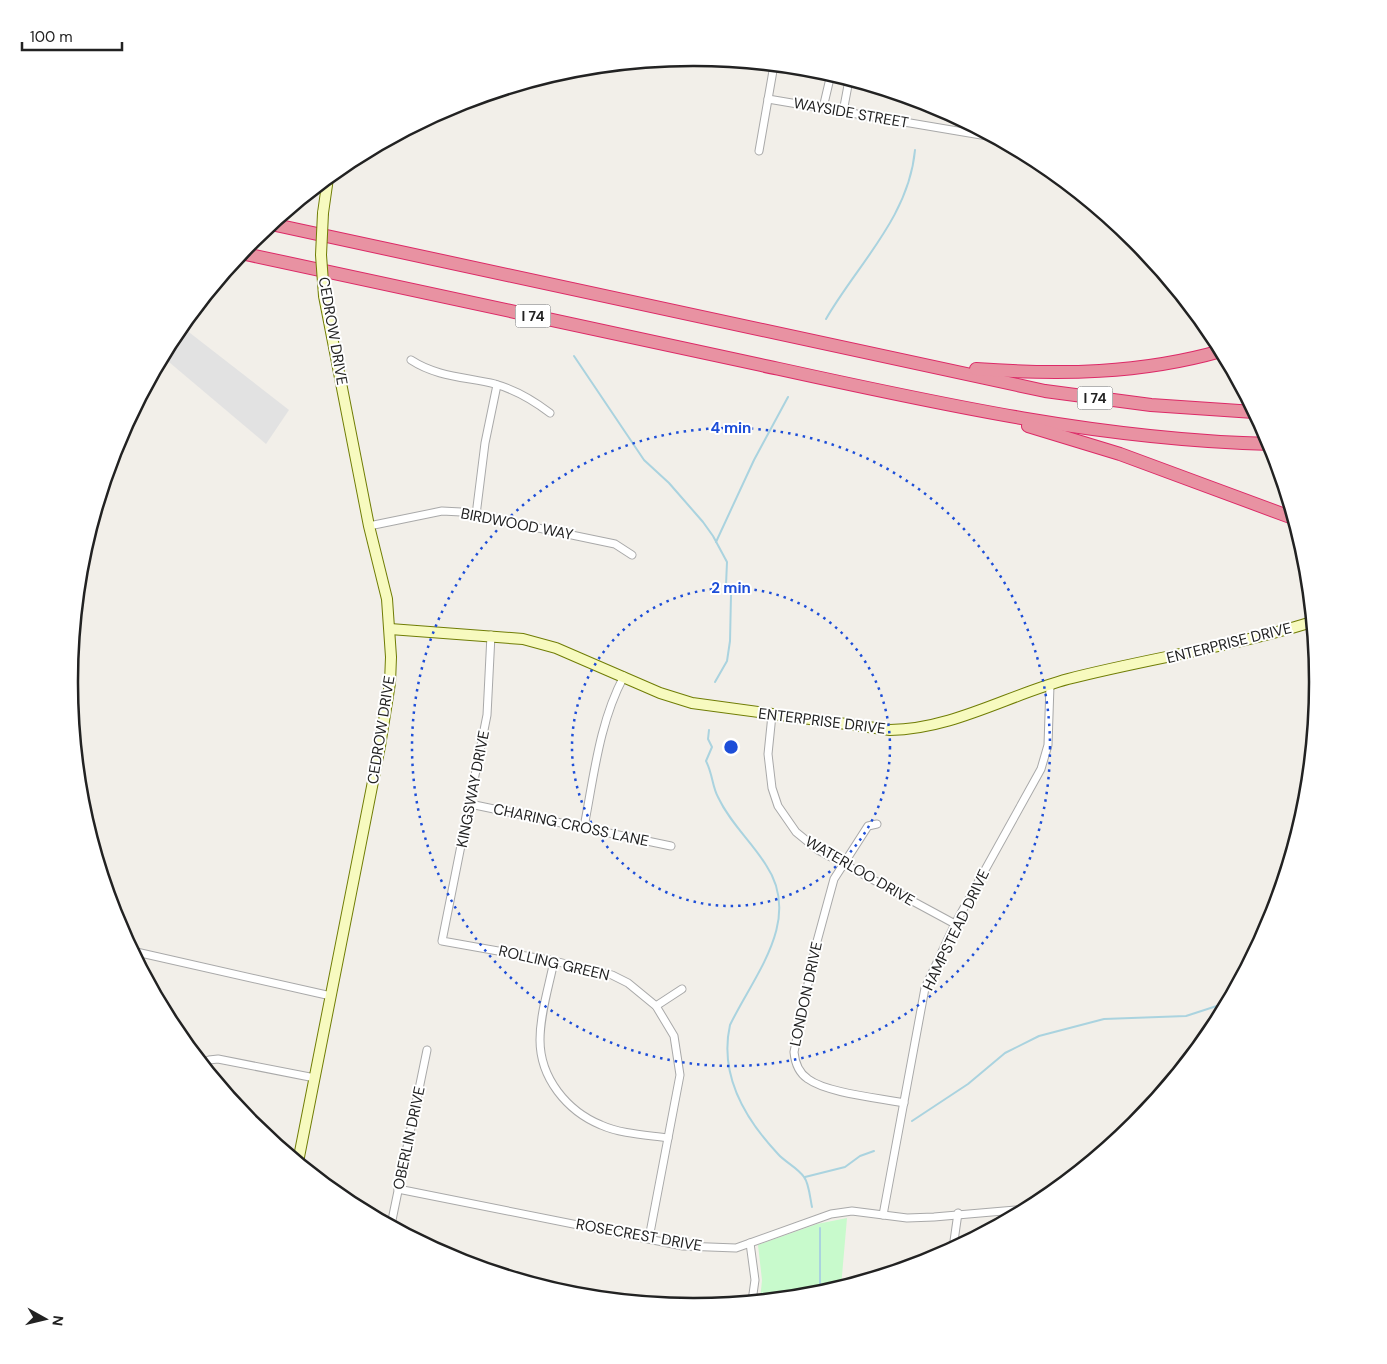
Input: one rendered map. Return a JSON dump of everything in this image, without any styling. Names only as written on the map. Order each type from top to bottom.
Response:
[{"type":"highway","name":"I 74","points":[[280,226],[940,367],[1010,384],[1080,396],[1187,408],[1247,412]]},
{"type":"highway","name":"I 74","points":[[250,256],[968,410],[1121,433],[1261,443]]},
{"type":"highway","points":[[940,367],[1029,373],[1094,373],[1158,365],[1213,353]]},
{"type":"highway","points":[[968,410],[1098,447],[1286,515]]},
{"type":"street","points":[[759,151],[773,72]]},
{"type":"street","points":[[823,108],[829,82]]},
{"type":"street","points":[[843,112],[848,86]]},
{"type":"street","name":"WAYSIDE STREET","points":[[768,99],[975,135]]},
{"type":"street","name":"CEDROW DRIVE","points":[[299,1155],[386,708],[391,658],[386,599],[369,526],[324,296],[321,255],[323,213],[327,188]]},
{"type":"street","points":[[411,360],[433,372],[497,384],[527,397],[550,413]]},
{"type":"street","points":[[476,515],[485,443],[497,384]]},
{"type":"street","name":"BIRDWOOD WAY","points":[[369,526],[442,511],[476,515],[615,544],[632,555]]},
{"type":"street","name":"ENTERPRISE DRIVE","points":[[390,629],[491,635],[523,639],[556,648],[660,693],[692,703],[874,730],[909,730],[944,723],[1050,685],[1235,643],[1306,624]]},
{"type":"street","name":"KINGSWAY DRIVE","points":[[442,941],[487,715],[491,635]]},
{"type":"street","points":[[584,827],[604,723],[612,699],[624,676]]},
{"type":"street","name":"HAMPSTEAD DRIVE","points":[[883,1215],[925,988],[956,924],[1041,769],[1048,745],[1050,685]]},
{"type":"street","name":"WATERLOO DRIVE","points":[[772,715],[768,768],[778,806],[789,823],[804,840],[843,864],[956,924]]},
{"type":"street","name":"CHARING CROSS LANE","points":[[470,804],[671,846]]},
{"type":"street","name":"LONDON DRIVE","points":[[877,824],[868,826],[834,879],[816,945],[796,1038],[795,1060],[803,1074],[816,1084],[904,1103]]},
{"type":"street","name":"ROLLING GREEN","points":[[442,941],[554,961],[613,976],[628,983],[656,1006],[674,1036],[678,1051],[680,1075],[649,1238]]},
{"type":"street","points":[[141,953],[331,996]]},
{"type":"street","points":[[554,961],[540,1040],[544,1067],[554,1086],[566,1102],[602,1126],[668,1138]]},
{"type":"street","points":[[656,1006],[682,988]]},
{"type":"street","name":"OBERLIN DRIVE","points":[[392,1218],[427,1050]]},
{"type":"street","points":[[209,1061],[218,1059],[315,1078]]},
{"type":"street","name":"ROSECREST DRIVE","points":[[398,1188],[683,1246],[703,1248],[736,1248],[831,1214],[852,1211],[883,1215],[934,1217],[1009,1210]]},
{"type":"street","points":[[954,1239],[958,1214]]},
{"type":"street","points":[[750,1244],[755,1280],[753,1294]]},
{"type":"green space","points":[[847,1218],[842,1280],[814,1286],[761,1293],[762,1280],[758,1245],[817,1224]]},
{"type":"shaded area","points":[[188,331],[289,410],[266,444],[168,361]]},
{"type":"waterway","points":[[826,319],[892,219],[903,197],[911,174],[915,150]]},
{"type":"waterway","points":[[574,356],[644,460],[669,483],[703,522],[727,562],[726,585],[731,595],[730,641],[727,661],[715,682]]},
{"type":"waterway","points":[[716,542],[754,460],[788,397]]},
{"type":"waterway","points":[[709,730],[708,739],[712,747],[706,761],[716,793],[728,815],[766,865],[776,886],[779,906],[777,927],[771,947],[730,1025],[728,1061],[732,1078],[745,1111],[778,1154],[806,1180],[812,1207]]},
{"type":"waterway","points":[[912,1121],[968,1084],[1005,1053],[1039,1036],[1104,1019],[1186,1016],[1217,1006]]},
{"type":"waterway","points":[[805,1177],[845,1167],[860,1156],[874,1151]]},
{"type":"waterway","points":[[820,1228],[820,1285]]}]
